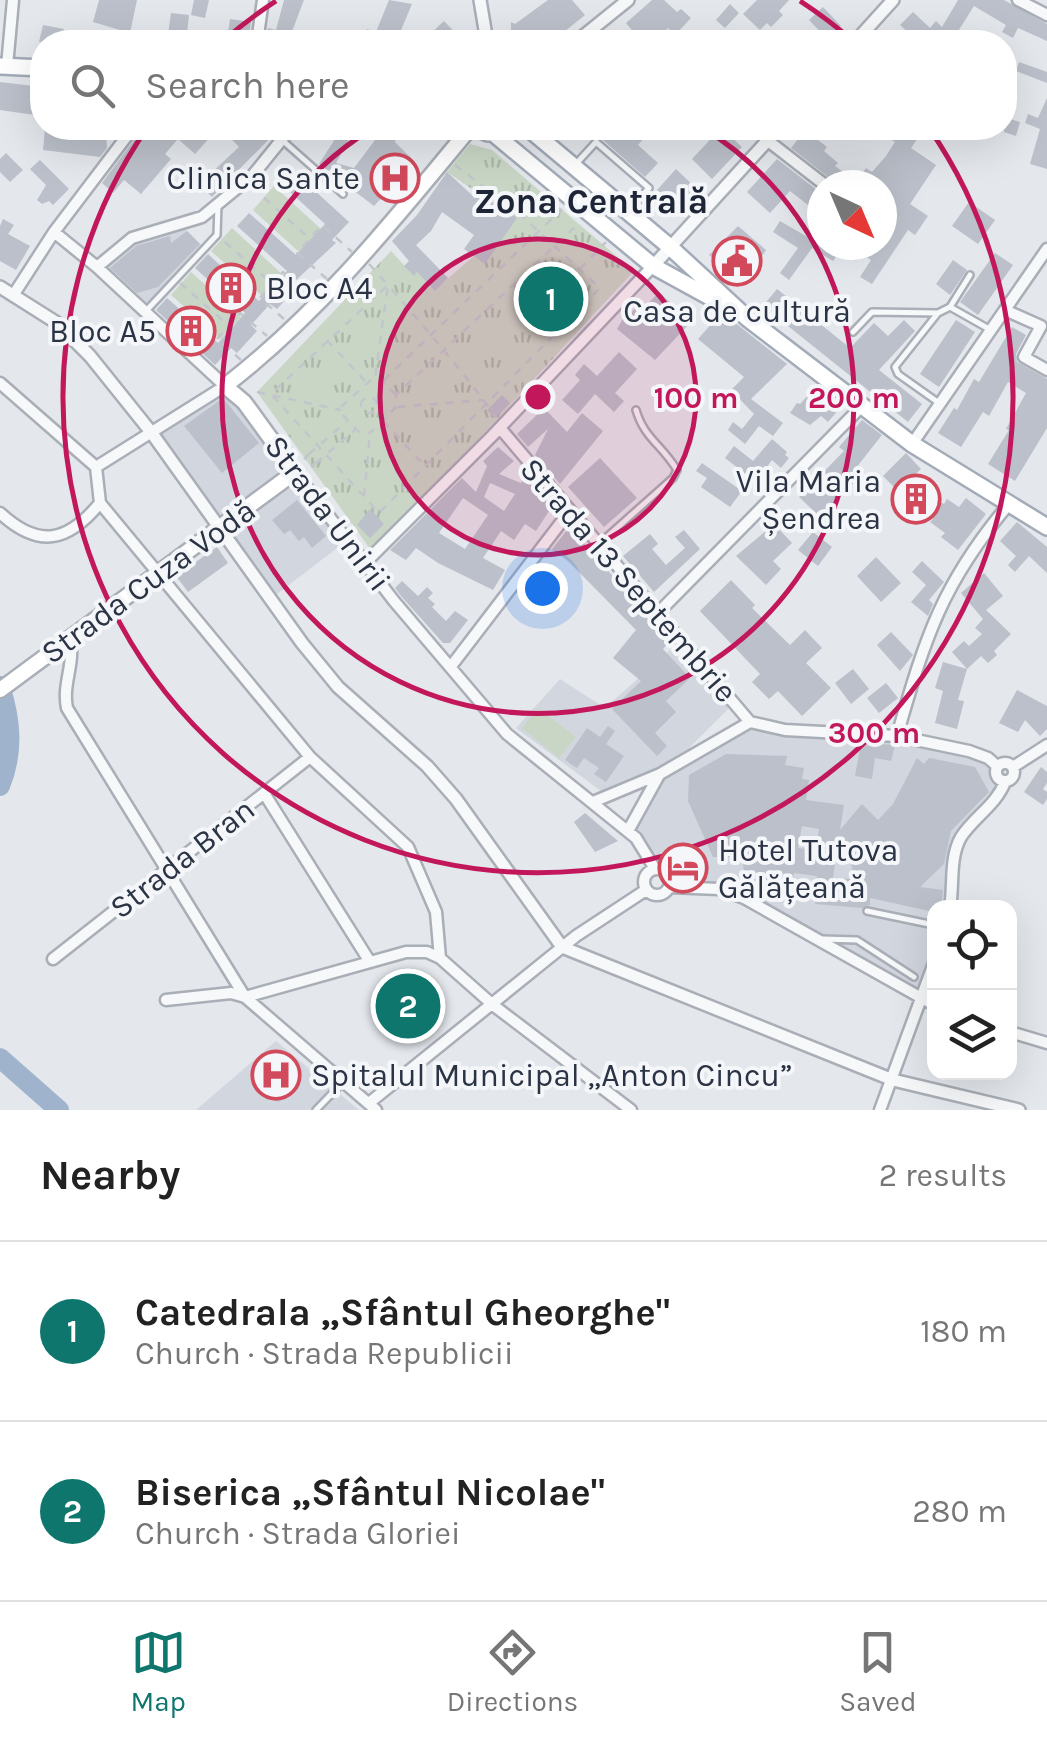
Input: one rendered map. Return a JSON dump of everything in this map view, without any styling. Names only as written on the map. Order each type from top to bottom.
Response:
[{"type":"main road","points":[[3,66],[30,67]]},
{"type":"main road","points":[[225,386],[294,328],[335,287],[463,140]]},
{"type":"main road","points":[[510,140],[653,266],[747,318]]},
{"type":"main road","points":[[543,140],[747,318],[912,444],[1047,527]]},
{"type":"main road","name":"Strada Unirii","points":[[225,386],[244,402],[295,472]]},
{"type":"main road","name":"Strada Cuza Vodă","points":[[0,690],[295,472]]},
{"type":"street","points":[[3,66],[13,0]]},
{"type":"street","points":[[259,30],[263,0]]},
{"type":"street","points":[[480,0],[485,30]]},
{"type":"street","points":[[591,30],[628,0]]},
{"type":"street","points":[[866,30],[893,0]]},
{"type":"street","points":[[1018,0],[1047,15]]},
{"type":"street","points":[[14,294],[54,232],[123,140]]},
{"type":"street","points":[[97,267],[132,238],[188,222],[218,205],[246,182],[282,140]]},
{"type":"street","points":[[366,562],[500,428],[767,140],[807,171]]},
{"type":"street","name":"Strada Unirii","points":[[54,232],[225,386]]},
{"type":"street","points":[[912,444],[1047,249]]},
{"type":"street","points":[[0,287],[68,334],[150,432],[218,530],[338,687],[427,766],[456,799],[562,947],[893,1080],[1019,1110]]},
{"type":"street","points":[[1007,311],[1044,327],[1024,356],[1047,370]]},
{"type":"street","points":[[0,383],[96,467],[100,503],[158,575],[310,757],[402,840],[415,857],[436,912],[440,958]]},
{"type":"street","points":[[96,467],[225,386]]},
{"type":"street","points":[[657,614],[862,406]]},
{"type":"street","name":"Strada 13 Septembrie","points":[[500,428],[750,722],[785,730],[897,736],[968,751],[997,766]]},
{"type":"street","name":"Strada Unirii","points":[[295,472],[394,600],[508,734],[628,831],[642,846],[654,869]]},
{"type":"street","points":[[0,515],[30,535],[50,539],[72,530],[100,503]]},
{"type":"street","points":[[897,736],[930,626],[952,579],[1009,504]]},
{"type":"street","points":[[452,665],[569,512]]},
{"type":"street","points":[[70,640],[73,652],[64,692],[67,708],[245,997],[373,1106],[562,947],[646,890]]},
{"type":"street","points":[[592,802],[660,774],[750,722]]},
{"type":"street","points":[[1013,767],[1047,745]]},
{"type":"street","name":"Strada Bran","points":[[53,958],[310,757]]},
{"type":"street","points":[[1006,782],[998,778],[997,766],[1005,762],[1013,767]]},
{"type":"street","points":[[951,900],[956,848],[963,834],[1013,776],[1013,767]]},
{"type":"street","points":[[628,831],[660,774]]},
{"type":"street","points":[[264,793],[370,962]]},
{"type":"street","points":[[646,890],[644,877],[654,869],[668,876],[669,887]]},
{"type":"street","points":[[646,890],[658,895],[669,887],[730,892],[927,1002]]},
{"type":"street","points":[[166,1000],[230,993],[245,997],[415,951],[440,958],[493,1005],[631,1110]]},
{"type":"street","points":[[880,1110],[927,985]]},
{"type":"street","points":[[1017,1034],[1047,1043]]},
{"type":"lane","points":[[282,140],[343,194]]},
{"type":"lane","points":[[574,166],[596,142],[649,188],[628,211]]},
{"type":"lane","points":[[144,313],[217,235],[218,205]]},
{"type":"lane","points":[[940,404],[898,374],[895,367],[938,313],[950,307],[970,276]]},
{"type":"lane","points":[[950,307],[992,330]]},
{"type":"lane","points":[[853,332],[872,312],[938,313]]},
{"type":"lane","points":[[598,545],[673,478],[677,470],[664,449],[642,431],[636,410]]},
{"type":"lane","points":[[867,911],[927,924]]},
{"type":"lane","points":[[818,939],[857,940],[914,977]]},
{"type":"lane","points":[[316,1110],[343,1082]]},
{"type":"path","points":[[271,394],[379,513],[600,288],[523,217],[454,164]]},
{"type":"path","points":[[246,182],[310,239]]},
{"type":"path","points":[[383,381],[573,199]]},
{"type":"path","points":[[523,217],[540,200],[556,214]]},
{"type":"path","points":[[396,395],[590,213]]},
{"type":"path","points":[[335,287],[297,253],[322,226],[388,286],[444,350],[498,419],[500,428]]},
{"type":"path","points":[[580,269],[614,234]]},
{"type":"path","points":[[217,235],[272,284]]},
{"type":"path","points":[[294,328],[260,298],[283,272],[319,303]]},
{"type":"path","points":[[175,279],[229,325]]},
{"type":"path","points":[[271,394],[388,286]]},
{"type":"path","points":[[375,380],[388,286]]},
{"type":"path","points":[[591,297],[607,314]]},
{"type":"path","points":[[250,367],[217,339],[240,312],[276,344]]},
{"type":"path","points":[[327,340],[367,384]]},
{"type":"path","points":[[370,432],[359,432],[342,406],[375,380],[383,381],[396,395],[396,407]]},
{"type":"path","points":[[257,392],[342,410]]},
{"type":"path","points":[[357,392],[363,400]]},
{"type":"path","points":[[375,411],[364,412],[363,400],[375,400],[375,411],[426,466]]},
{"type":"path","points":[[364,496],[370,432],[396,407],[485,402]]},
{"type":"path","points":[[304,458],[348,420]]},
{"type":"path","points":[[310,467],[356,429]]},
{"type":"path","points":[[309,454],[316,463]]},
{"type":"shaded area","points":[[177,220],[203,247],[146,308],[97,260],[122,238]]},
{"type":"shaded area","points":[[232,386],[345,542],[273,597],[157,434]]},
{"type":"shaded area","points":[[678,643],[733,704],[680,757],[605,794],[516,728],[560,679],[605,708]]},
{"type":"shaded area","points":[[750,722],[882,734],[981,755],[998,779],[1005,782],[963,834],[951,900],[927,900],[927,985],[922,1000],[744,898],[669,883],[668,875],[658,869],[628,831],[660,774]]},
{"type":"shaded area","name":"Spitalul Municipal „Anton Cincu”","points":[[276,1041],[359,1110],[196,1110]]},
{"type":"green space","points":[[470,144],[492,150],[634,271],[373,553],[257,392],[391,251],[413,275],[417,272],[435,290],[516,219],[447,172]]},
{"type":"green space","points":[[274,186],[321,229],[299,252],[253,210]]},
{"type":"green space","points":[[232,228],[283,275],[263,297],[211,251]]},
{"type":"green space","points":[[191,272],[241,317],[221,339],[171,295]]},
{"type":"green space","points":[[538,708],[576,737],[559,758],[522,728]]},
{"type":"building","points":[[99,0],[137,0],[131,30],[93,22]]},
{"type":"building","points":[[194,0],[209,0],[205,18],[191,15]]},
{"type":"building","points":[[284,0],[304,0],[293,30],[276,30]]},
{"type":"building","points":[[389,0],[412,4],[401,30],[377,30]]},
{"type":"building","points":[[548,0],[572,0],[585,15],[566,30],[511,30],[511,22],[515,24]]},
{"type":"building","points":[[652,0],[664,0],[691,18],[680,30],[632,30],[626,23]]},
{"type":"building","points":[[757,0],[789,0],[779,11],[783,15],[771,27],[767,23],[760,30],[743,14]]},
{"type":"building","points":[[958,0],[1004,0],[1047,24],[1047,41],[1018,28],[1003,30],[1006,25],[974,6],[959,30],[905,30],[900,25],[913,12],[930,28],[936,21],[942,27]]},
{"type":"building","points":[[730,4],[739,13],[725,28],[716,20]]},
{"type":"building","points":[[823,7],[841,26],[836,30],[818,30],[809,20]]},
{"type":"building","points":[[171,13],[189,15],[187,30],[169,30]]},
{"type":"building","points":[[230,19],[251,22],[250,30],[228,30]]},
{"type":"building","points":[[444,21],[453,30],[434,30]]},
{"type":"building","points":[[43,25],[64,29],[64,30],[42,30]]},
{"type":"building","points":[[1019,62],[1047,72],[1047,83],[1017,71]]},
{"type":"building","points":[[0,82],[30,86],[30,114],[0,110]]},
{"type":"building","points":[[1047,98],[1047,169],[1030,164],[1040,129],[1025,123],[1028,114],[1038,118]]},
{"type":"building","points":[[44,140],[106,140],[107,148],[100,157],[43,150]]},
{"type":"building","points":[[134,140],[177,140],[165,154],[171,159],[141,194],[124,180],[113,193],[102,183]]},
{"type":"building","points":[[179,140],[208,140],[195,154]]},
{"type":"building","points":[[232,140],[268,140],[212,197],[191,176],[199,168],[208,176],[239,147]]},
{"type":"building","points":[[334,140],[348,140],[336,163],[354,168],[375,140],[395,140],[415,162],[374,206],[319,164]]},
{"type":"building","points":[[603,140],[642,140],[638,145],[658,163],[645,177]]},
{"type":"building","points":[[710,140],[734,140],[742,147],[712,179],[692,159]]},
{"type":"building","points":[[797,140],[818,140],[827,147],[824,151],[840,170],[819,170],[791,148]]},
{"type":"building","points":[[892,140],[917,140],[911,148],[936,165],[910,204],[928,216],[915,235],[908,230],[897,246],[897,170],[874,170],[895,142]]},
{"type":"building","points":[[6,153],[23,170],[10,182],[0,172],[0,159]]},
{"type":"building","points":[[777,159],[807,182],[807,204],[790,191],[770,213],[747,192]]},
{"type":"building","points":[[40,160],[69,189],[53,205],[37,200],[46,185],[30,169]]},
{"type":"building","points":[[289,167],[349,222],[332,240],[336,243],[293,283],[297,287],[277,309],[270,304],[251,325],[257,331],[237,353],[231,348],[215,365],[156,310],[167,298],[218,343],[245,313],[195,268],[208,254],[259,301],[287,271],[237,226],[249,213],[296,255],[325,224],[277,180]]},
{"type":"building","points":[[676,169],[697,189],[678,209],[657,190]]},
{"type":"building","points":[[447,172],[473,196],[476,191],[517,218],[485,264],[464,249],[474,235],[442,212],[431,231],[416,245],[448,278],[435,291],[417,272],[414,276],[404,266],[409,261],[392,241],[417,215]]},
{"type":"building","points":[[969,202],[995,220],[978,244],[952,226]]},
{"type":"building","points":[[3,219],[14,225],[8,234],[30,246],[16,270],[0,261]]},
{"type":"building","points":[[780,221],[807,237],[807,255],[789,280],[780,273],[798,248],[773,232]]},
{"type":"building","name":"Casa de cultură","points":[[738,226],[766,250],[743,284],[709,255]]},
{"type":"building","points":[[187,231],[200,244],[158,287],[137,293],[110,268],[136,246],[170,236],[171,243]]},
{"type":"building","points":[[995,253],[1013,265],[978,315],[960,302]]},
{"type":"building","points":[[871,260],[888,260],[872,284],[860,277]]},
{"type":"building","points":[[953,260],[967,270],[950,295],[936,284]]},
{"type":"building","points":[[561,273],[576,288],[570,294],[575,298],[565,308],[562,305],[553,321],[533,323],[525,312],[528,296],[545,288],[542,284],[551,275],[555,279]]},
{"type":"building","points":[[777,289],[850,348],[874,323],[888,336],[904,320],[915,331],[879,370],[922,404],[908,422],[763,306]]},
{"type":"building","points":[[659,292],[691,322],[655,360],[617,329],[628,310],[631,313],[638,305],[643,309]]},
{"type":"building","points":[[719,315],[728,317],[787,364],[751,399],[783,423],[773,436],[759,426],[745,444],[728,430],[733,422],[742,429],[754,414],[731,390],[744,377],[698,339]]},
{"type":"building","points":[[956,320],[975,332],[939,387],[920,374]]},
{"type":"building","points":[[1012,327],[1026,335],[1016,354],[1017,362],[1047,379],[1047,428],[1015,481],[988,464],[1026,393],[1008,382],[989,416],[983,412],[961,447],[938,433],[954,408],[957,410],[974,379],[979,382]]},
{"type":"building","points":[[619,352],[637,369],[615,393],[624,401],[614,412],[595,394],[578,414],[562,400],[580,380],[575,375],[584,364],[597,376]]},
{"type":"building","points":[[811,392],[819,399],[824,394],[840,408],[828,422],[821,416],[810,425],[790,413]]},
{"type":"building","points":[[502,395],[510,403],[495,418],[487,410]]},
{"type":"building","points":[[223,398],[259,443],[222,473],[184,426]]},
{"type":"building","points":[[544,408],[567,432],[582,413],[603,431],[560,484],[535,455],[548,429],[528,447],[517,434]]},
{"type":"building","points":[[862,420],[882,435],[852,473],[858,479],[820,517],[799,497],[844,451],[839,447]]},
{"type":"building","points":[[772,439],[789,458],[781,468],[772,460],[756,482],[725,458],[734,446],[753,461]]},
{"type":"building","points":[[498,447],[514,461],[499,474],[521,483],[525,476],[553,505],[536,531],[525,524],[514,540],[501,531],[483,558],[505,570],[493,590],[416,548],[406,560],[390,550],[462,478],[476,492],[487,466],[483,461]],"holes":[[[490,483],[515,494],[504,511],[484,497]],[[463,498],[488,515],[465,549],[439,533]]]},
{"type":"building","points":[[906,453],[921,469],[906,483],[944,504],[947,499],[959,507],[966,498],[986,514],[958,550],[941,537],[945,533],[930,522],[933,519],[902,501],[904,497],[883,476]]},
{"type":"building","points":[[600,458],[637,498],[604,527],[568,487]]},
{"type":"building","points":[[702,463],[742,491],[730,507],[701,487],[707,478],[696,471]]},
{"type":"building","points":[[297,500],[326,536],[312,548],[304,537],[299,541],[290,530],[284,534],[272,520]]},
{"type":"building","points":[[370,509],[384,524],[370,538],[357,525]]},
{"type":"building","points":[[1017,522],[1047,547],[1047,573],[1029,556],[1015,572],[1008,565],[1016,556],[1000,541]]},
{"type":"building","points":[[774,524],[792,543],[773,561],[781,569],[766,585],[736,556]]},
{"type":"building","points":[[567,530],[582,541],[670,641],[663,649],[690,678],[666,701],[676,712],[655,733],[667,746],[657,756],[612,709],[641,681],[613,658],[636,630],[552,549]]},
{"type":"building","points":[[684,530],[700,549],[654,592],[623,556],[650,534],[658,544],[652,549],[666,565],[685,548],[675,537]]},
{"type":"building","points":[[813,532],[832,547],[818,566],[798,550]]},
{"type":"building","points":[[217,547],[228,563],[188,592],[176,576]]},
{"type":"building","points":[[876,557],[901,583],[881,602],[857,576]]},
{"type":"building","points":[[922,561],[944,582],[929,600],[933,604],[928,616],[911,602],[926,585],[912,572]]},
{"type":"building","points":[[984,573],[1003,596],[986,610],[1011,634],[988,663],[981,656],[967,669],[952,652],[964,641],[969,646],[982,634],[975,628],[983,619],[961,593]]},
{"type":"building","points":[[731,580],[755,605],[752,608],[790,645],[805,630],[822,648],[806,663],[831,688],[802,716],[778,691],[769,699],[752,682],[760,674],[700,611]]},
{"type":"building","points":[[402,581],[418,596],[427,587],[433,593],[428,598],[435,604],[432,607],[446,621],[455,611],[468,620],[450,643],[443,643],[401,596],[395,588]]},
{"type":"building","points":[[891,632],[913,655],[900,671],[877,645]]},
{"type":"building","points":[[943,662],[967,669],[958,700],[964,701],[957,729],[935,723],[943,691],[935,688]]},
{"type":"building","points":[[853,669],[869,689],[851,704],[835,683]]},
{"type":"building","points":[[886,683],[898,698],[879,713],[867,698]]},
{"type":"building","points":[[1017,690],[1047,706],[1047,729],[1040,736],[1025,720],[1018,732],[999,723]]},
{"type":"building","points":[[608,726],[615,731],[606,744],[624,756],[606,782],[594,774],[599,768],[584,758],[577,768],[565,760],[587,728],[600,737]]},
{"type":"building","points":[[861,743],[895,745],[891,761],[875,758],[872,779],[855,776]]},
{"type":"building","points":[[726,754],[787,756],[785,765],[804,768],[802,779],[809,780],[806,800],[844,805],[840,830],[862,804],[878,820],[893,804],[917,758],[924,764],[929,758],[975,767],[989,792],[951,831],[944,864],[920,887],[943,890],[942,900],[927,900],[927,910],[870,898],[870,905],[862,908],[815,904],[817,876],[794,873],[790,894],[752,888],[754,878],[744,877],[743,857],[713,857],[688,801],[689,775]],"holes":[[[802,826],[819,829],[816,850],[798,848]],[[838,842],[851,859],[853,879],[833,878]]]},
{"type":"building","points":[[1041,767],[1047,772],[1043,789],[1047,799],[1043,805],[1024,792]]},
{"type":"building","points":[[585,813],[618,841],[595,852],[574,822]]},
{"type":"building","points":[[424,988],[430,996],[413,1016],[399,1023],[391,1020],[395,1004]]},
{"type":"building","points":[[269,1072],[288,1082],[283,1088],[288,1093],[279,1102],[259,1089]]},
{"type":"waterway","points":[[0,686],[9,736],[0,786]]},
{"type":"waterway","points":[[0,1058],[59,1110]]},
{"type":"place","name":"Clinica Sante","points":[[395,178]]},
{"type":"place","name":"Casa de cultură","points":[[737,261]]},
{"type":"place","name":"Bloc A4","points":[[231,288]]},
{"type":"place","name":"Catedrala „Sfântul Gheorghe\"","points":[[551,299]]},
{"type":"place","name":"Bloc A5","points":[[191,331]]},
{"type":"place","name":"Vila Maria Șendrea","points":[[916,499]]},
{"type":"place","name":"Hotel Tutova Gălățeană","points":[[683,868]]},
{"type":"place","name":"Biserica „Sfântul Nicolae\"","points":[[408,1006]]},
{"type":"place","name":"Spitalul Municipal „Anton Cincu”","points":[[276,1075]]},
{"type":"district","name":"Zona Centrală","points":[[591,201]]}]
